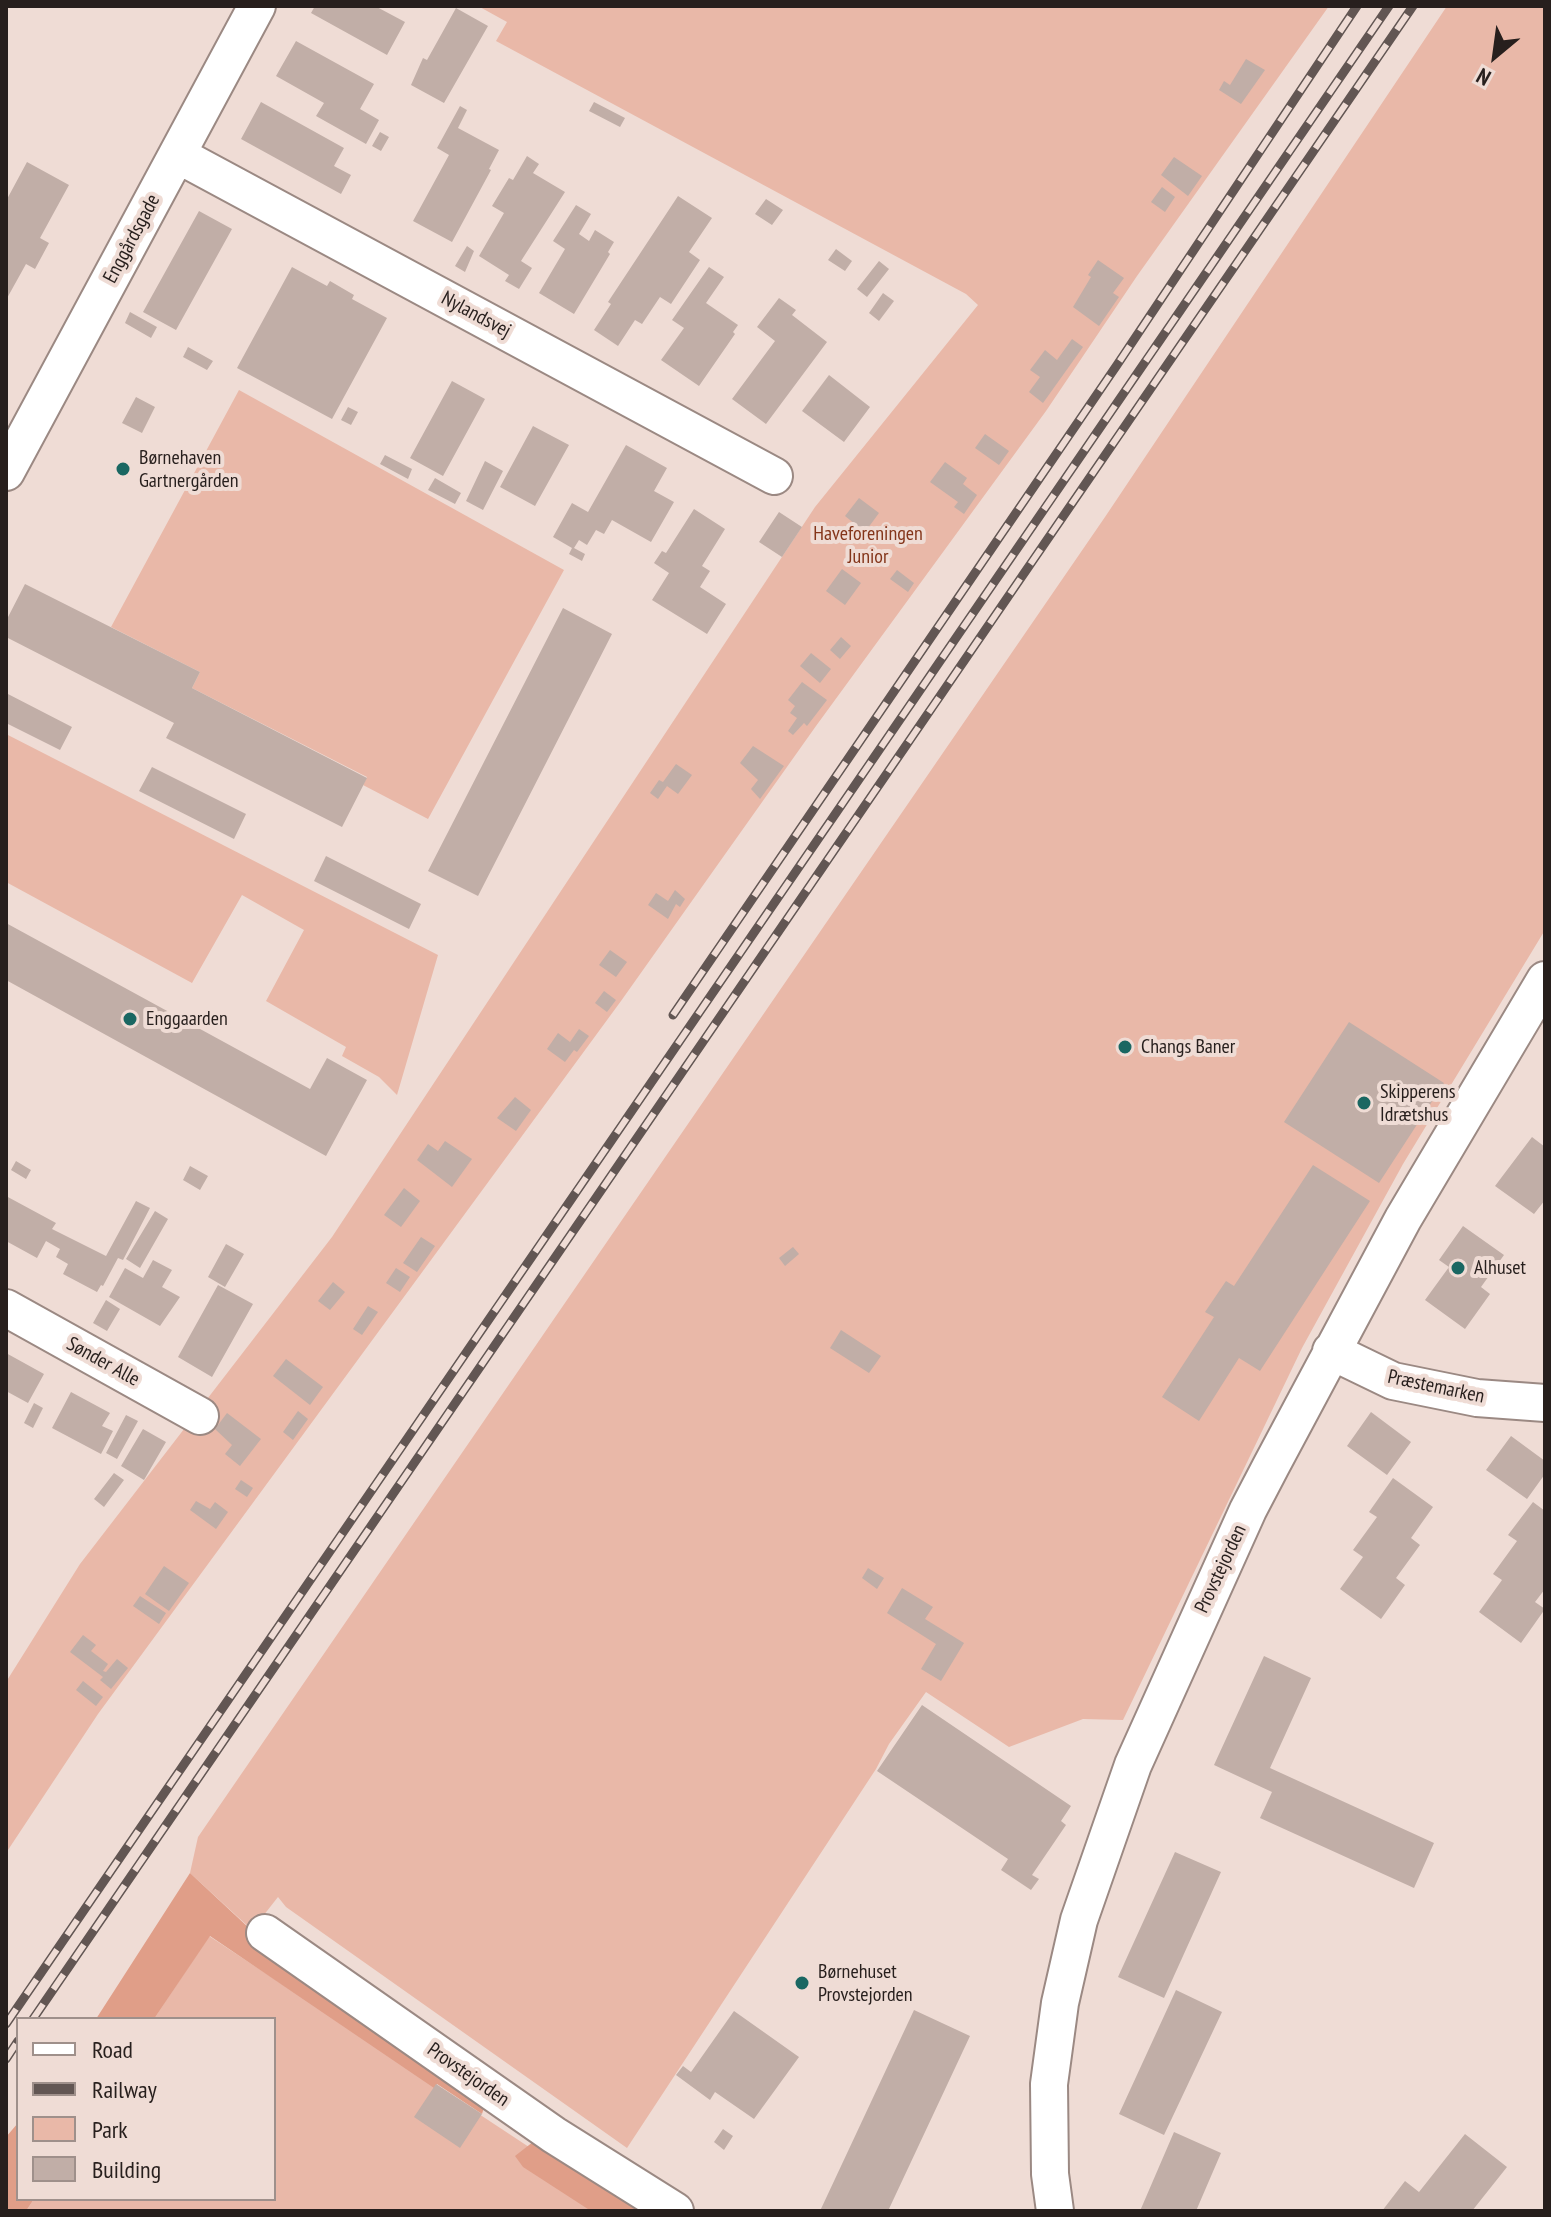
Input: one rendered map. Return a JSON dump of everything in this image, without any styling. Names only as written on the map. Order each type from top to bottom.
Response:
[{"type":"street","name":"Enggårdsgade","points":[[6,472],[19,418],[178,155],[257,6]]},
{"type":"street","name":"Nylandsvej","points":[[178,155],[774,476]]},
{"type":"street","name":"Provstejorden","points":[[1055,2211],[1050,2174],[1049,2084],[1063,1990],[1079,1920],[1133,1765],[1242,1524],[1331,1351],[1403,1219],[1545,980]]},
{"type":"street","name":"Sønder Alle","points":[[6,1308],[200,1416]]},
{"type":"street","name":"Præstemarken","points":[[1331,1351],[1393,1381],[1477,1398],[1545,1403]]},
{"type":"street","name":"Provstejorden","points":[[265,1933],[554,2135],[675,2211]]},
{"type":"green space","name":"Haveforeningen Junior","points":[[478,6],[1329,6],[1137,276],[1046,411],[816,726],[621,1001],[98,1714],[6,1853],[6,1682],[80,1564],[332,1237],[815,507],[978,305],[966,294],[496,41],[507,22]]},
{"type":"green space","name":"Changs Baner","points":[[1447,6],[1545,6],[1545,930],[1403,1164],[1302,1348],[1123,1720],[1083,1719],[1009,1747],[926,1692],[889,1744],[876,1769],[627,2148],[286,1907],[278,1897],[252,1930],[190,1873],[198,1837],[1105,517]]},
{"type":"green space","points":[[239,390],[564,570],[428,819],[363,785],[367,777],[192,688],[200,672],[111,627]]},
{"type":"green space","points":[[6,734],[438,955],[397,1095],[379,1077],[342,1056],[346,1047],[266,1001],[304,930],[242,895],[192,983],[6,882]]},
{"type":"green space","points":[[209,1936],[626,2211],[26,2211],[33,2201],[276,2201],[276,2017],[155,2017]]},
{"type":"shaded area","points":[[190,1873],[264,1942],[486,2101],[482,2114],[437,2084],[434,2088],[210,1936],[155,2017],[97,2017]]},
{"type":"shaded area","points":[[16,2125],[16,2201],[33,2201],[26,2211],[6,2211],[6,2137]]},
{"type":"shaded area","points":[[538,2138],[646,2211],[591,2211],[523,2167],[515,2156]]},
{"type":"building","points":[[315,6],[375,6],[405,22],[387,55],[311,13]]},
{"type":"building","points":[[456,8],[488,26],[444,103],[411,85],[423,58],[427,60]]},
{"type":"building","points":[[296,41],[374,84],[360,109],[379,120],[366,144],[316,116],[324,103],[276,76]]},
{"type":"building","points":[[1246,59],[1265,70],[1241,104],[1219,90],[1224,81],[1230,85]]},
{"type":"building","points":[[261,102],[344,148],[334,166],[351,175],[341,194],[241,139]]},
{"type":"building","points":[[594,102],[625,118],[620,127],[589,111]]},
{"type":"building","points":[[460,106],[467,110],[458,128],[499,150],[452,242],[413,221],[449,155],[437,148]]},
{"type":"building","points":[[380,132],[389,137],[381,151],[372,146]]},
{"type":"building","points":[[527,156],[539,164],[533,173],[565,192],[521,261],[532,268],[519,289],[505,281],[509,275],[479,256],[504,213],[492,206]]},
{"type":"building","points":[[1174,157],[1202,176],[1188,196],[1161,175]]},
{"type":"building","points":[[27,162],[69,185],[40,238],[49,243],[35,269],[26,264],[6,300],[6,201]]},
{"type":"building","points":[[1162,187],[1175,197],[1165,212],[1151,202]]},
{"type":"building","points":[[678,196],[712,218],[689,252],[700,260],[671,304],[660,297],[642,324],[635,320],[618,346],[594,330],[611,304],[608,302]]},
{"type":"building","points":[[766,199],[783,210],[772,225],[755,214]]},
{"type":"building","points":[[576,205],[591,214],[579,234],[589,241],[595,230],[614,242],[574,314],[539,293],[565,249],[553,241]]},
{"type":"building","points":[[199,211],[232,229],[176,330],[143,312]]},
{"type":"building","points":[[467,246],[474,251],[465,272],[455,266]]},
{"type":"building","points":[[836,249],[852,261],[845,271],[828,260]]},
{"type":"building","points":[[1098,260],[1124,278],[1113,293],[1119,297],[1099,326],[1073,307]]},
{"type":"building","points":[[879,261],[889,269],[867,297],[857,289]]},
{"type":"building","points":[[292,267],[327,286],[330,281],[354,295],[352,299],[387,318],[332,419],[237,368]]},
{"type":"building","points":[[709,267],[724,277],[706,303],[738,325],[699,386],[661,360],[684,328],[672,320]]},
{"type":"building","points":[[883,293],[894,301],[879,321],[869,313]]},
{"type":"building","points":[[779,298],[796,310],[792,315],[827,342],[766,424],[732,399],[775,341],[757,327]]},
{"type":"building","points":[[130,312],[157,327],[151,338],[125,323]]},
{"type":"building","points":[[1072,339],[1083,347],[1043,403],[1029,392],[1040,377],[1030,370],[1045,350],[1057,360]]},
{"type":"building","points":[[188,347],[213,361],[207,370],[183,357]]},
{"type":"building","points":[[829,375],[870,407],[844,442],[802,411]]},
{"type":"building","points":[[452,381],[485,399],[443,476],[410,458]]},
{"type":"building","points":[[136,397],[155,407],[142,433],[122,423]]},
{"type":"building","points":[[348,407],[358,412],[351,425],[341,420]]},
{"type":"building","points":[[533,426],[569,445],[535,506],[500,487]]},
{"type":"building","points":[[985,434],[1009,451],[999,465],[975,448]]},
{"type":"building","points":[[626,445],[667,468],[654,491],[674,502],[651,542],[612,520],[604,534],[596,530],[587,545],[579,540],[574,548],[585,554],[582,561],[569,554],[572,548],[553,537],[572,503],[588,512]]},
{"type":"building","points":[[385,455],[412,469],[408,479],[380,464]]},
{"type":"building","points":[[485,461],[503,471],[483,510],[466,501]]},
{"type":"building","points":[[945,462],[967,478],[963,484],[977,495],[964,514],[954,507],[958,502],[930,482]]},
{"type":"building","points":[[435,478],[461,493],[455,504],[428,490]]},
{"type":"building","points":[[859,498],[879,513],[865,532],[845,516]]},
{"type":"building","points":[[694,509],[725,529],[702,566],[710,571],[700,587],[726,604],[707,634],[652,600],[669,573],[654,563],[662,551],[666,553]]},
{"type":"building","points":[[779,512],[802,527],[782,557],[759,542]]},
{"type":"building","points":[[842,569],[861,583],[845,605],[826,591]]},
{"type":"building","points":[[897,570],[914,583],[908,592],[890,579]]},
{"type":"building","points":[[25,584],[200,672],[192,688],[367,778],[342,827],[166,738],[174,723],[6,637],[6,621]]},
{"type":"building","points":[[563,608],[612,634],[478,896],[428,871]]},
{"type":"building","points":[[841,637],[851,646],[840,659],[830,650]]},
{"type":"building","points":[[811,653],[831,669],[820,683],[800,666]]},
{"type":"building","points":[[802,682],[827,700],[807,726],[804,723],[793,735],[788,731],[797,718],[790,713],[795,706],[788,700]]},
{"type":"building","points":[[6,693],[72,727],[60,750],[6,723]]},
{"type":"building","points":[[753,746],[784,766],[760,799],[751,789],[758,780],[740,763]]},
{"type":"building","points":[[676,764],[692,775],[678,794],[667,786],[658,799],[650,793]]},
{"type":"building","points":[[152,767],[246,814],[234,839],[139,791]]},
{"type":"building","points":[[326,856],[421,904],[409,929],[314,881]]},
{"type":"building","points":[[675,890],[685,899],[680,907],[676,904],[668,919],[648,905],[656,893],[668,901]]},
{"type":"building","name":"Enggaarden","points":[[6,923],[310,1089],[327,1058],[367,1080],[326,1156],[6,980]]},
{"type":"building","points":[[610,950],[627,962],[616,977],[599,965]]},
{"type":"building","points":[[604,991],[616,1000],[607,1012],[595,1003]]},
{"type":"building","name":"Skipperens Idrætshus","points":[[1349,1022],[1444,1083],[1379,1183],[1284,1122]]},
{"type":"building","points":[[579,1029],[589,1036],[565,1062],[547,1049],[558,1033],[570,1042]]},
{"type":"building","points":[[515,1097],[531,1110],[516,1131],[497,1118]]},
{"type":"building","points":[[1532,1137],[1545,1147],[1545,1200],[1534,1214],[1495,1186]]},
{"type":"building","points":[[445,1141],[472,1159],[452,1187],[417,1160],[428,1144],[438,1151]]},
{"type":"building","points":[[16,1161],[31,1170],[26,1179],[11,1170]]},
{"type":"building","points":[[1313,1165],[1370,1201],[1260,1371],[1239,1358],[1199,1421],[1162,1397],[1214,1317],[1205,1312],[1226,1281],[1234,1286]]},
{"type":"building","points":[[190,1166],[208,1176],[200,1190],[183,1180]]},
{"type":"building","points":[[404,1188],[420,1201],[401,1227],[384,1215]]},
{"type":"building","points":[[6,1196],[56,1223],[52,1229],[106,1256],[136,1201],[150,1208],[123,1260],[118,1258],[97,1292],[63,1274],[68,1264],[56,1257],[60,1249],[46,1241],[37,1258],[6,1241]]},
{"type":"building","points":[[155,1211],[168,1219],[140,1268],[126,1259]]},
{"type":"building","points":[[1463,1226],[1504,1255],[1481,1287],[1490,1294],[1465,1329],[1425,1300],[1449,1267],[1439,1260]]},
{"type":"building","points":[[421,1237],[435,1246],[417,1272],[403,1263]]},
{"type":"building","points":[[226,1244],[244,1254],[225,1287],[208,1277]]},
{"type":"building","points":[[793,1247],[799,1254],[785,1266],[779,1258]]},
{"type":"building","points":[[153,1260],[172,1270],[162,1287],[180,1297],[160,1326],[109,1297],[125,1268],[143,1278]]},
{"type":"building","points":[[396,1268],[410,1277],[400,1292],[386,1283]]},
{"type":"building","points":[[333,1282],[345,1292],[330,1310],[318,1301]]},
{"type":"building","points":[[218,1285],[253,1304],[212,1377],[178,1357]]},
{"type":"building","points":[[106,1300],[120,1309],[107,1331],[93,1323]]},
{"type":"building","points":[[368,1306],[378,1312],[362,1335],[353,1329]]},
{"type":"building","points":[[841,1330],[881,1356],[869,1373],[830,1348]]},
{"type":"building","points":[[6,1353],[44,1374],[28,1403],[6,1391]]},
{"type":"building","points":[[286,1359],[323,1387],[310,1405],[273,1376]]},
{"type":"building","points":[[71,1392],[110,1413],[102,1426],[113,1431],[101,1454],[52,1428]]},
{"type":"building","points":[[34,1403],[43,1408],[33,1428],[24,1423]]},
{"type":"building","points":[[298,1411],[308,1419],[293,1440],[283,1432]]},
{"type":"building","points":[[1371,1412],[1411,1442],[1387,1475],[1347,1446]]},
{"type":"building","points":[[227,1413],[261,1439],[240,1466],[225,1454],[232,1445],[215,1429]]},
{"type":"building","points":[[126,1415],[138,1421],[117,1459],[106,1453]]},
{"type":"building","points":[[143,1429],[166,1442],[144,1480],[121,1466]]},
{"type":"building","points":[[1511,1436],[1545,1461],[1545,1474],[1527,1499],[1486,1470]]},
{"type":"building","points":[[114,1473],[124,1480],[104,1507],[94,1499]]},
{"type":"building","points":[[1393,1478],[1433,1507],[1411,1538],[1420,1545],[1396,1578],[1405,1585],[1381,1619],[1340,1589],[1363,1557],[1353,1550],[1377,1517],[1369,1512]]},
{"type":"building","points":[[241,1480],[253,1488],[247,1497],[235,1489]]},
{"type":"building","points":[[196,1501],[210,1509],[215,1502],[228,1512],[216,1529],[190,1510]]},
{"type":"building","points":[[1533,1502],[1545,1511],[1545,1589],[1535,1602],[1545,1609],[1521,1643],[1479,1612],[1502,1580],[1493,1574],[1517,1541],[1508,1535]]},
{"type":"building","points":[[164,1566],[189,1583],[169,1611],[145,1594]]},
{"type":"building","points":[[868,1568],[884,1578],[877,1589],[862,1578]]},
{"type":"building","points":[[902,1588],[933,1607],[925,1619],[964,1643],[941,1681],[921,1669],[936,1644],[887,1613]]},
{"type":"building","points":[[140,1596],[166,1613],[159,1624],[133,1606]]},
{"type":"building","points":[[83,1635],[96,1645],[91,1651],[108,1664],[103,1671],[106,1672],[117,1659],[128,1668],[111,1689],[100,1680],[103,1677],[70,1652]]},
{"type":"building","points":[[1264,1656],[1311,1678],[1270,1768],[1434,1843],[1414,1888],[1260,1818],[1272,1792],[1214,1765]]},
{"type":"building","points":[[83,1681],[103,1697],[96,1706],[76,1690]]},
{"type":"building","points":[[922,1705],[1071,1806],[1061,1821],[1066,1825],[1032,1875],[1039,1879],[1031,1890],[1001,1870],[1008,1859],[877,1771]]},
{"type":"building","points":[[1175,1852],[1221,1872],[1164,1998],[1118,1977]]},
{"type":"building","points":[[1176,1990],[1222,2012],[1164,2135],[1119,2114]]},
{"type":"building","points":[[914,2010],[970,2036],[888,2211],[820,2211]]},
{"type":"building","points":[[734,2011],[799,2057],[754,2119],[715,2092],[710,2100],[676,2075],[683,2066],[691,2072]]},
{"type":"building","points":[[436,2084],[482,2114],[460,2148],[414,2117]]},
{"type":"building","points":[[723,2129],[733,2136],[724,2150],[714,2142]]},
{"type":"building","points":[[1174,2132],[1221,2153],[1196,2211],[1140,2211]]},
{"type":"building","points":[[1465,2134],[1507,2167],[1472,2211],[1382,2211],[1405,2181],[1419,2192]]},
{"type":"railway","points":[[673,1015],[1117,365],[1357,6]]},
{"type":"railway","points":[[6,2024],[1389,6]]},
{"type":"railway","points":[[34,2017],[1413,6]]},
{"type":"railway","points":[[6,2059],[16,2044]]},
{"type":"place","name":"Børnehaven Gartnergården","points":[[123,469]]},
{"type":"place","name":"Enggaarden","points":[[130,1019]]},
{"type":"place","name":"Changs Baner","points":[[1125,1047]]},
{"type":"place","name":"Skipperens Idrætshus","points":[[1364,1103]]},
{"type":"place","name":"Alhuset","points":[[1458,1268]]},
{"type":"place","name":"Børnehuset Provstejorden","points":[[802,1983]]}]
